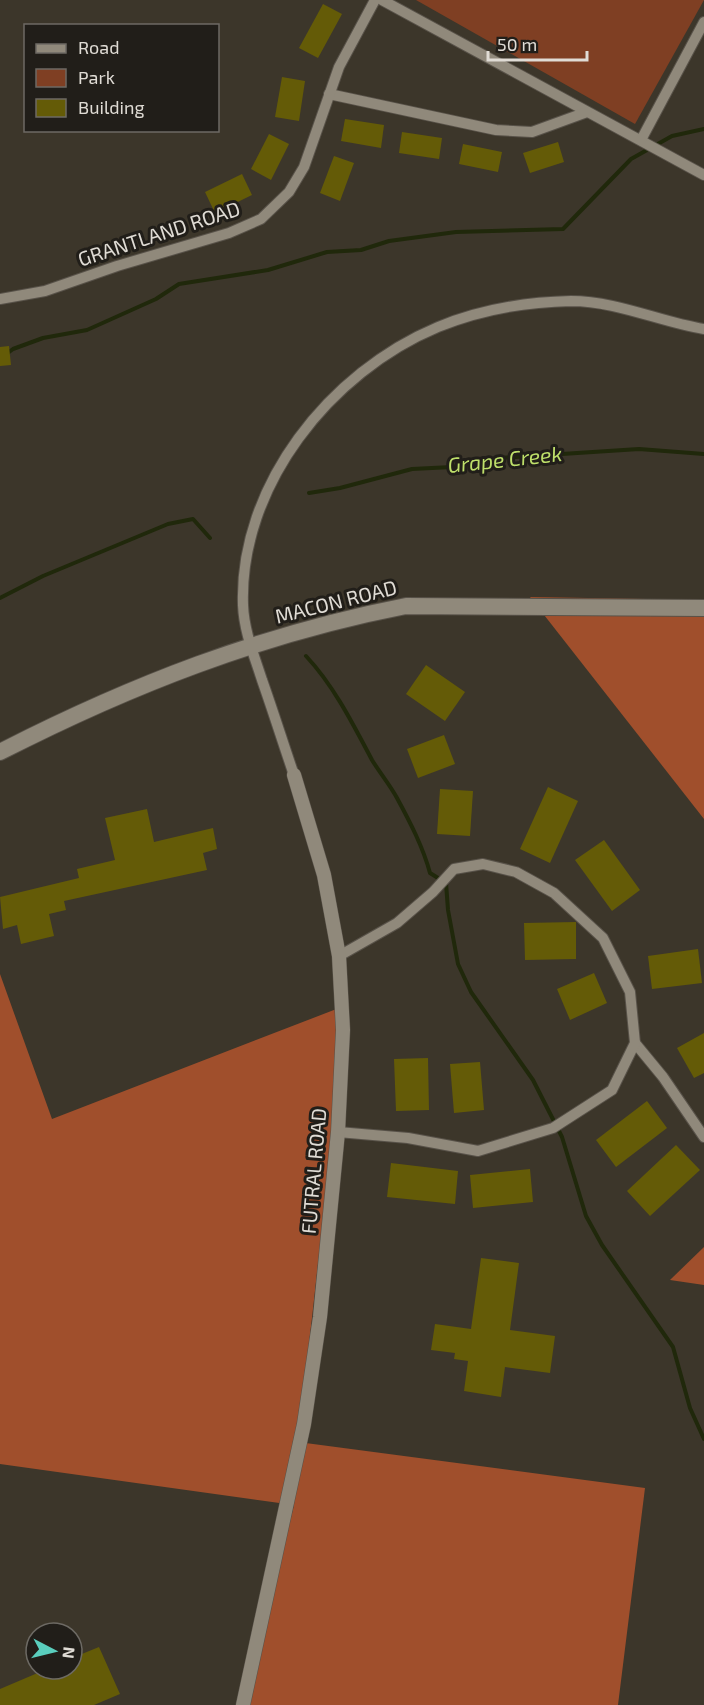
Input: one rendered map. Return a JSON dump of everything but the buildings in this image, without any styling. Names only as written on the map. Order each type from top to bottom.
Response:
[{"type":"main road","name":"MACON ROAD","points":[[0,752],[86,708],[171,674],[324,622],[406,606],[704,608]]},
{"type":"street","name":"GRANTLAND ROAD","points":[[0,299],[45,291],[117,266],[229,233],[261,219],[289,192],[304,167],[339,67],[375,0]]},
{"type":"street","points":[[382,0],[704,175]]},
{"type":"street","points":[[641,140],[704,22]]},
{"type":"street","points":[[329,94],[496,130],[532,132],[587,112]]},
{"type":"street","name":"FUTRAL ROAD","points":[[243,1705],[304,1425],[320,1317],[338,1132],[343,1030],[339,956],[324,875],[245,622],[243,605],[248,552],[255,519],[286,455],[335,397],[371,366],[437,328],[492,310],[573,301],[641,312],[680,325],[704,329]]},
{"type":"street","points":[[338,1132],[408,1138],[478,1151],[553,1128],[612,1090],[635,1043],[630,992],[603,938],[554,893],[516,872],[483,864],[454,869],[433,892],[398,923],[339,956]]},
{"type":"street","points":[[635,1043],[663,1077],[704,1137]]},
{"type":"green space","points":[[416,0],[704,0],[635,124]]},
{"type":"shaded area","points":[[530,597],[704,600],[704,819]]},
{"type":"shaded area","points":[[0,974],[52,1119],[339,1008],[344,1033],[298,1442],[645,1488],[618,1705],[243,1705],[294,1505],[0,1464]]},
{"type":"shaded area","points":[[704,1247],[704,1285],[670,1280]]},
{"type":"waterway","points":[[0,359],[13,349],[43,338],[87,330],[156,299],[179,284],[268,270],[327,252],[361,250],[389,241],[456,232],[563,229],[631,159],[672,136],[704,129]]},
{"type":"waterway","name":"Grape Creek","points":[[309,493],[340,488],[412,469],[452,467],[500,458],[639,449],[704,454]]},
{"type":"waterway","name":"Grape Creek","points":[[0,598],[43,576],[168,524],[193,519],[210,538]]},
{"type":"waterway","points":[[306,656],[334,693],[372,760],[394,793],[416,835],[430,873],[446,883],[448,910],[458,964],[471,992],[533,1080],[562,1137],[586,1216],[602,1245],[673,1347],[690,1408],[704,1439]]}]
